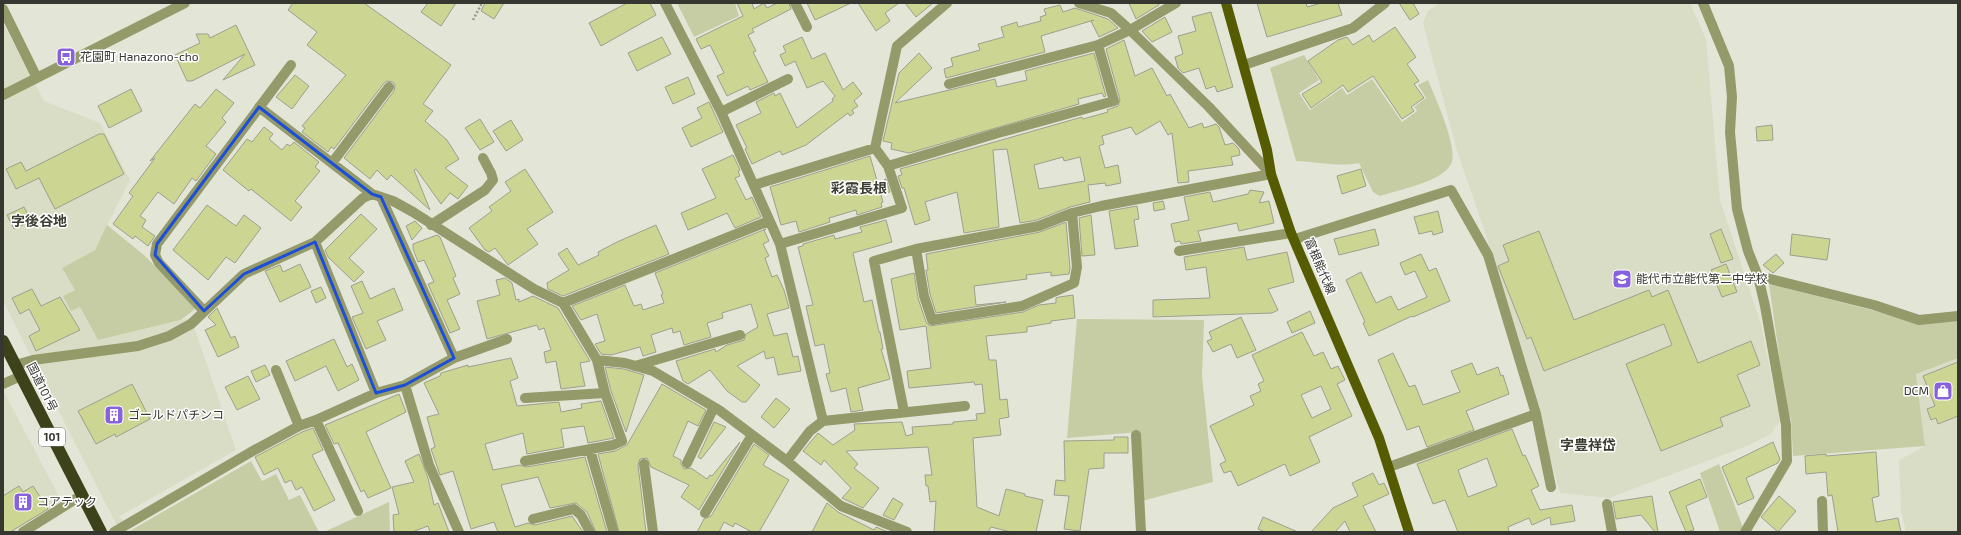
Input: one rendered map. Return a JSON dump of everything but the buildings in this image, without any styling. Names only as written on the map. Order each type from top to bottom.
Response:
[{"type":"highway","name":"国道101号","points":[[3,341],[101,532]]},
{"type":"main road","name":"富根能代線","points":[[1226,3],[1267,150],[1271,174],[1293,236],[1389,467],[1409,532]]},
{"type":"street","points":[[3,95],[185,3]]},
{"type":"street","points":[[665,3],[721,112],[780,244],[823,421]]},
{"type":"street","points":[[795,3],[807,27]]},
{"type":"street","points":[[780,244],[902,208],[888,166],[875,148],[897,46],[947,3]]},
{"type":"street","points":[[1079,3],[1111,13],[1209,107],[1271,174]]},
{"type":"street","points":[[949,84],[1098,45],[1130,30],[1176,3]]},
{"type":"street","points":[[1244,65],[1353,28],[1385,3]]},
{"type":"street","points":[[1703,3],[1729,66],[1732,97],[1730,132],[1736,209],[1748,251],[1758,276],[1765,306],[1786,425],[1787,461],[1745,532]]},
{"type":"street","points":[[3,9],[37,78]]},
{"type":"street","points":[[888,166],[998,133],[1114,101],[1098,45]]},
{"type":"street","points":[[204,312],[159,263],[155,255],[157,244],[291,65]]},
{"type":"street","points":[[721,112],[788,79]]},
{"type":"street","points":[[332,163],[389,87]]},
{"type":"street","points":[[259,107],[376,195],[393,201],[413,212],[534,289],[563,303],[597,360],[605,393],[622,441],[613,445],[590,450],[525,461]]},
{"type":"street","points":[[754,185],[875,148]]},
{"type":"street","points":[[432,225],[485,190],[493,180],[491,173],[482,158]]},
{"type":"street","points":[[904,412],[874,261],[916,249],[1039,226],[1072,212],[1271,174]]},
{"type":"street","points":[[1179,251],[1293,236],[1451,190],[1488,255],[1536,414],[1551,487]]},
{"type":"street","points":[[3,384],[18,370],[33,360],[138,346],[169,336],[191,324],[244,274],[315,242],[363,198],[376,195]]},
{"type":"street","points":[[376,195],[454,358]]},
{"type":"street","points":[[916,249],[924,296],[932,320],[1022,306],[1074,283],[1077,267],[1072,212]]},
{"type":"street","points":[[563,303],[769,221]]},
{"type":"street","points":[[315,242],[376,393]]},
{"type":"street","points":[[1758,276],[1874,305],[1919,320],[1958,316]]},
{"type":"street","points":[[635,366],[740,335]]},
{"type":"street","points":[[114,532],[250,452],[299,426],[376,393],[405,385],[454,358],[507,339]]},
{"type":"street","points":[[597,360],[625,363],[653,371],[714,407],[787,461],[840,506],[907,532]]},
{"type":"street","points":[[276,370],[299,426]]},
{"type":"street","points":[[405,385],[429,465],[459,532]]},
{"type":"street","points":[[525,398],[605,393]]},
{"type":"street","points":[[787,461],[810,431],[823,421],[965,406]]},
{"type":"street","points":[[687,463],[714,407]]},
{"type":"street","points":[[1389,467],[1536,414]]},
{"type":"street","points":[[316,420],[358,511]]},
{"type":"street","points":[[705,513],[752,435]]},
{"type":"street","points":[[1136,435],[1141,532]]},
{"type":"street","points":[[590,450],[613,530]]},
{"type":"street","points":[[644,464],[653,532]]},
{"type":"street","points":[[23,532],[82,495]]},
{"type":"street","points":[[1822,501],[1823,532]]},
{"type":"street","points":[[1606,504],[1612,532]]},
{"type":"street","points":[[533,519],[574,510],[581,515],[590,532]]},
{"type":"path","points":[[473,20],[482,3]]},
{"type":"highlighted area","points":[[259,107],[372,194],[381,197],[454,358],[405,385],[376,393],[315,242],[244,274],[204,311],[155,255],[157,244]]},
{"type":"shaded area","name":"能代市立能代第二中学校","points":[[1440,3],[1690,3],[1706,39],[1720,200],[1761,324],[1780,421],[1771,434],[1747,446],[1609,498],[1560,493],[1486,235],[1457,151],[1423,23],[1428,11]]},
{"type":"shaded area","points":[[3,23],[44,101],[100,123],[130,180],[95,250],[62,268],[75,290],[63,296],[71,311],[80,307],[98,340],[191,318],[236,450],[120,516],[128,532],[120,532],[3,301]]},
{"type":"shaded area","points":[[1958,358],[1958,532],[1906,532],[1901,511],[1899,460],[1925,446],[1916,374]]},
{"type":"shaded area","points":[[3,390],[62,502],[14,532],[3,532]]},
{"type":"green space","points":[[677,3],[735,3],[739,16],[694,37]]},
{"type":"green space","points":[[1304,55],[1319,80],[1299,93],[1310,110],[1342,88],[1347,95],[1372,79],[1402,122],[1417,111],[1414,107],[1426,98],[1418,85],[1428,80],[1449,135],[1453,157],[1451,164],[1439,176],[1408,188],[1380,196],[1373,192],[1359,163],[1335,164],[1296,161],[1270,68]]},
{"type":"green space","points":[[107,225],[144,255],[192,304],[195,309],[181,320],[98,340],[80,307],[71,311],[63,296],[75,290],[62,268],[95,250]]},
{"type":"green space","points":[[1769,284],[1923,323],[1958,319],[1958,358],[1916,374],[1925,446],[1793,456],[1791,419],[1787,410]]},
{"type":"green space","points":[[1077,319],[1204,320],[1202,376],[1213,482],[1142,501],[1139,432],[1067,438]]},
{"type":"green space","points":[[251,461],[262,481],[276,474],[289,500],[300,495],[319,532],[128,532]]},
{"type":"green space","points":[[1719,464],[1743,528],[1738,532],[1720,532],[1700,473]]},
{"type":"green space","points":[[389,502],[390,532],[324,532]]},
{"type":"place","name":"花園町 Hanazono-cho","points":[[66,57]]},
{"type":"place","name":"能代市立能代第二中学校","points":[[1622,279]]},
{"type":"place","name":"DCM","points":[[1943,391]]},
{"type":"place","name":"ゴールドパチンコ","points":[[114,415]]},
{"type":"place","name":"コアテック","points":[[23,502]]},
{"type":"district","name":"彩霞長根","points":[[859,188]]},
{"type":"district","name":"字後谷地","points":[[39,221]]},
{"type":"district","name":"字豊祥岱","points":[[1588,445]]}]
